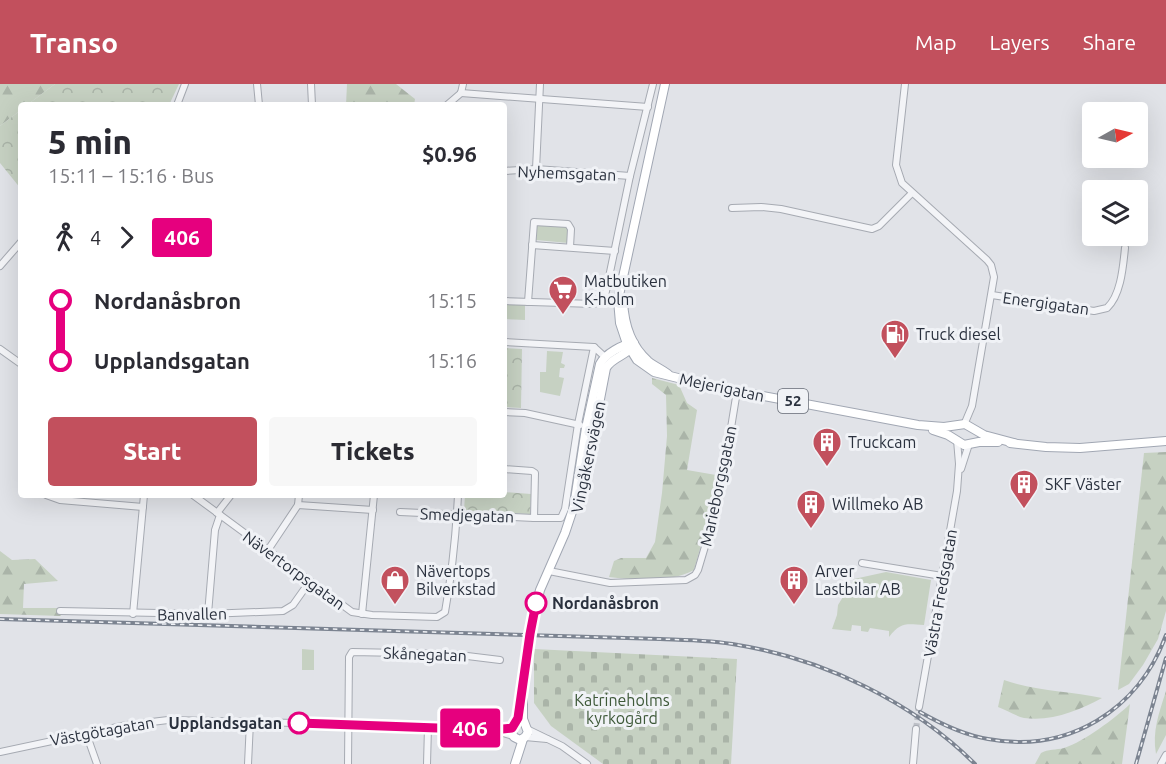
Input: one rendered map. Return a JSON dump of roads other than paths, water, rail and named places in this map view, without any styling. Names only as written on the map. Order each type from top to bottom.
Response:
[{"type":"main road","name":"52","points":[[630,346],[621,290],[657,117],[667,84]]},
{"type":"main road","points":[[607,360],[630,346]]},
{"type":"main road","name":"Mejerigatan","points":[[630,346],[669,375],[737,391],[918,425],[968,427],[1014,443]]},
{"type":"main road","name":"Vingåkersvägen","points":[[514,764],[520,732],[531,625],[540,590],[560,553],[575,518],[600,364],[607,360]]},
{"type":"main road","name":"Mejerigatan","points":[[918,425],[944,433],[956,440]]},
{"type":"main road","points":[[956,440],[955,432],[968,427],[975,435],[970,444]]},
{"type":"main road","name":"52","points":[[956,440],[961,444],[970,444]]},
{"type":"main road","name":"Mejerigatan","points":[[970,444],[1014,443],[1080,448],[1166,441]]},
{"type":"street","points":[[178,102],[185,84]]},
{"type":"street","points":[[257,84],[259,102]]},
{"type":"street","points":[[312,84],[312,102]]},
{"type":"street","points":[[450,102],[461,93],[463,84]]},
{"type":"street","points":[[536,169],[540,84]]},
{"type":"street","points":[[507,301],[600,303],[604,301],[630,176],[653,84]]},
{"type":"street","points":[[904,84],[896,165],[898,177],[912,194],[980,253],[991,265],[994,278],[968,427]]},
{"type":"street","points":[[461,93],[648,106]]},
{"type":"street","name":"Nyhemsgatan","points":[[507,171],[536,169],[630,176]]},
{"type":"street","points":[[732,208],[781,209],[872,229],[879,226],[912,194]]},
{"type":"street","points":[[528,302],[534,222],[570,226],[570,248]]},
{"type":"street","points":[[0,266],[18,245]]},
{"type":"street","points":[[532,245],[615,251]]},
{"type":"street","name":"Energigatan","points":[[992,295],[1094,311],[1107,308],[1117,292],[1125,248]]},
{"type":"street","points":[[507,342],[594,347],[607,360]]},
{"type":"street","name":"Vingåkersvägen","points":[[534,518],[557,519],[564,514],[578,424],[594,347]]},
{"type":"street","points":[[0,349],[18,362]]},
{"type":"street","name":"Marieborgsgatan","points":[[549,571],[610,583],[686,580],[695,575],[701,563],[719,496],[737,391]]},
{"type":"street","points":[[507,412],[525,413],[578,424]]},
{"type":"street","name":"Vingåkersvägen","points":[[578,424],[590,430]]},
{"type":"street","name":"Västra Fredsgatan","points":[[956,440],[958,478]]},
{"type":"street","name":"Västra Fredsgatan","points":[[919,707],[958,478],[970,444]]},
{"type":"street","points":[[507,470],[535,473],[534,518]]},
{"type":"street","points":[[56,498],[66,501],[143,507]]},
{"type":"street","points":[[133,614],[144,498]]},
{"type":"street","name":"Nävertorpsgatan","points":[[197,498],[352,612],[362,614],[437,617],[445,612],[456,539],[457,515]]},
{"type":"street","points":[[208,614],[215,530],[218,514],[229,498]]},
{"type":"street","points":[[268,550],[298,506],[299,498]]},
{"type":"street","points":[[362,614],[374,498]]},
{"type":"street","points":[[457,515],[458,498]]},
{"type":"street","points":[[298,506],[373,510]]},
{"type":"street","name":"Smedjegatan","points":[[400,512],[534,518]]},
{"type":"street","points":[[862,563],[942,576]]},
{"type":"street","name":"Banvallen","points":[[60,611],[133,614],[283,611],[292,605],[310,582]]},
{"type":"street","name":"Skånegatan","points":[[348,725],[349,657],[351,653],[451,654],[500,660]]},
{"type":"street","name":"Västgötagatan","points":[[0,752],[86,733],[156,721],[428,727],[520,732]]},
{"type":"street","points":[[248,764],[250,722]]},
{"type":"street","points":[[348,725],[348,764]]},
{"type":"street","points":[[427,764],[428,727]]},
{"type":"street","points":[[913,764],[916,729]]},
{"type":"street","points":[[520,732],[551,739],[577,761],[587,764]]},
{"type":"street","points":[[86,733],[97,764]]},
{"type":"street","points":[[1161,764],[1166,755]]},
{"type":"tunnel","points":[[916,729],[919,707]]},
{"type":"railway","points":[[0,619],[699,640],[728,643],[802,661],[865,686],[924,721],[975,764]]},
{"type":"railway","points":[[920,712],[970,735],[988,739],[1018,742],[1046,740],[1072,732],[1097,721],[1119,705],[1138,685],[1154,662],[1166,635]]},
{"type":"railway","points":[[1136,764],[1166,658]]},
{"type":"place","name":"Matbutiken K-holm","points":[[563,316]]},
{"type":"place","name":"Truck diesel","points":[[895,360]]},
{"type":"place","name":"Truckcam","points":[[827,468]]},
{"type":"place","name":"SKF Väster","points":[[1024,510]]},
{"type":"place","name":"Willmeko AB","points":[[811,530]]},
{"type":"place","name":"Nordanåsbron","points":[[536,603]]},
{"type":"place","name":"Nävertops Bilverkstad","points":[[395,606]]},
{"type":"place","name":"Arver Lastbilar AB","points":[[794,606]]},
{"type":"place","name":"Upplandsgatan","points":[[299,723]]},
{"type":"park label","name":"Katrineholms kyrkogård","points":[[622,709]]}]
